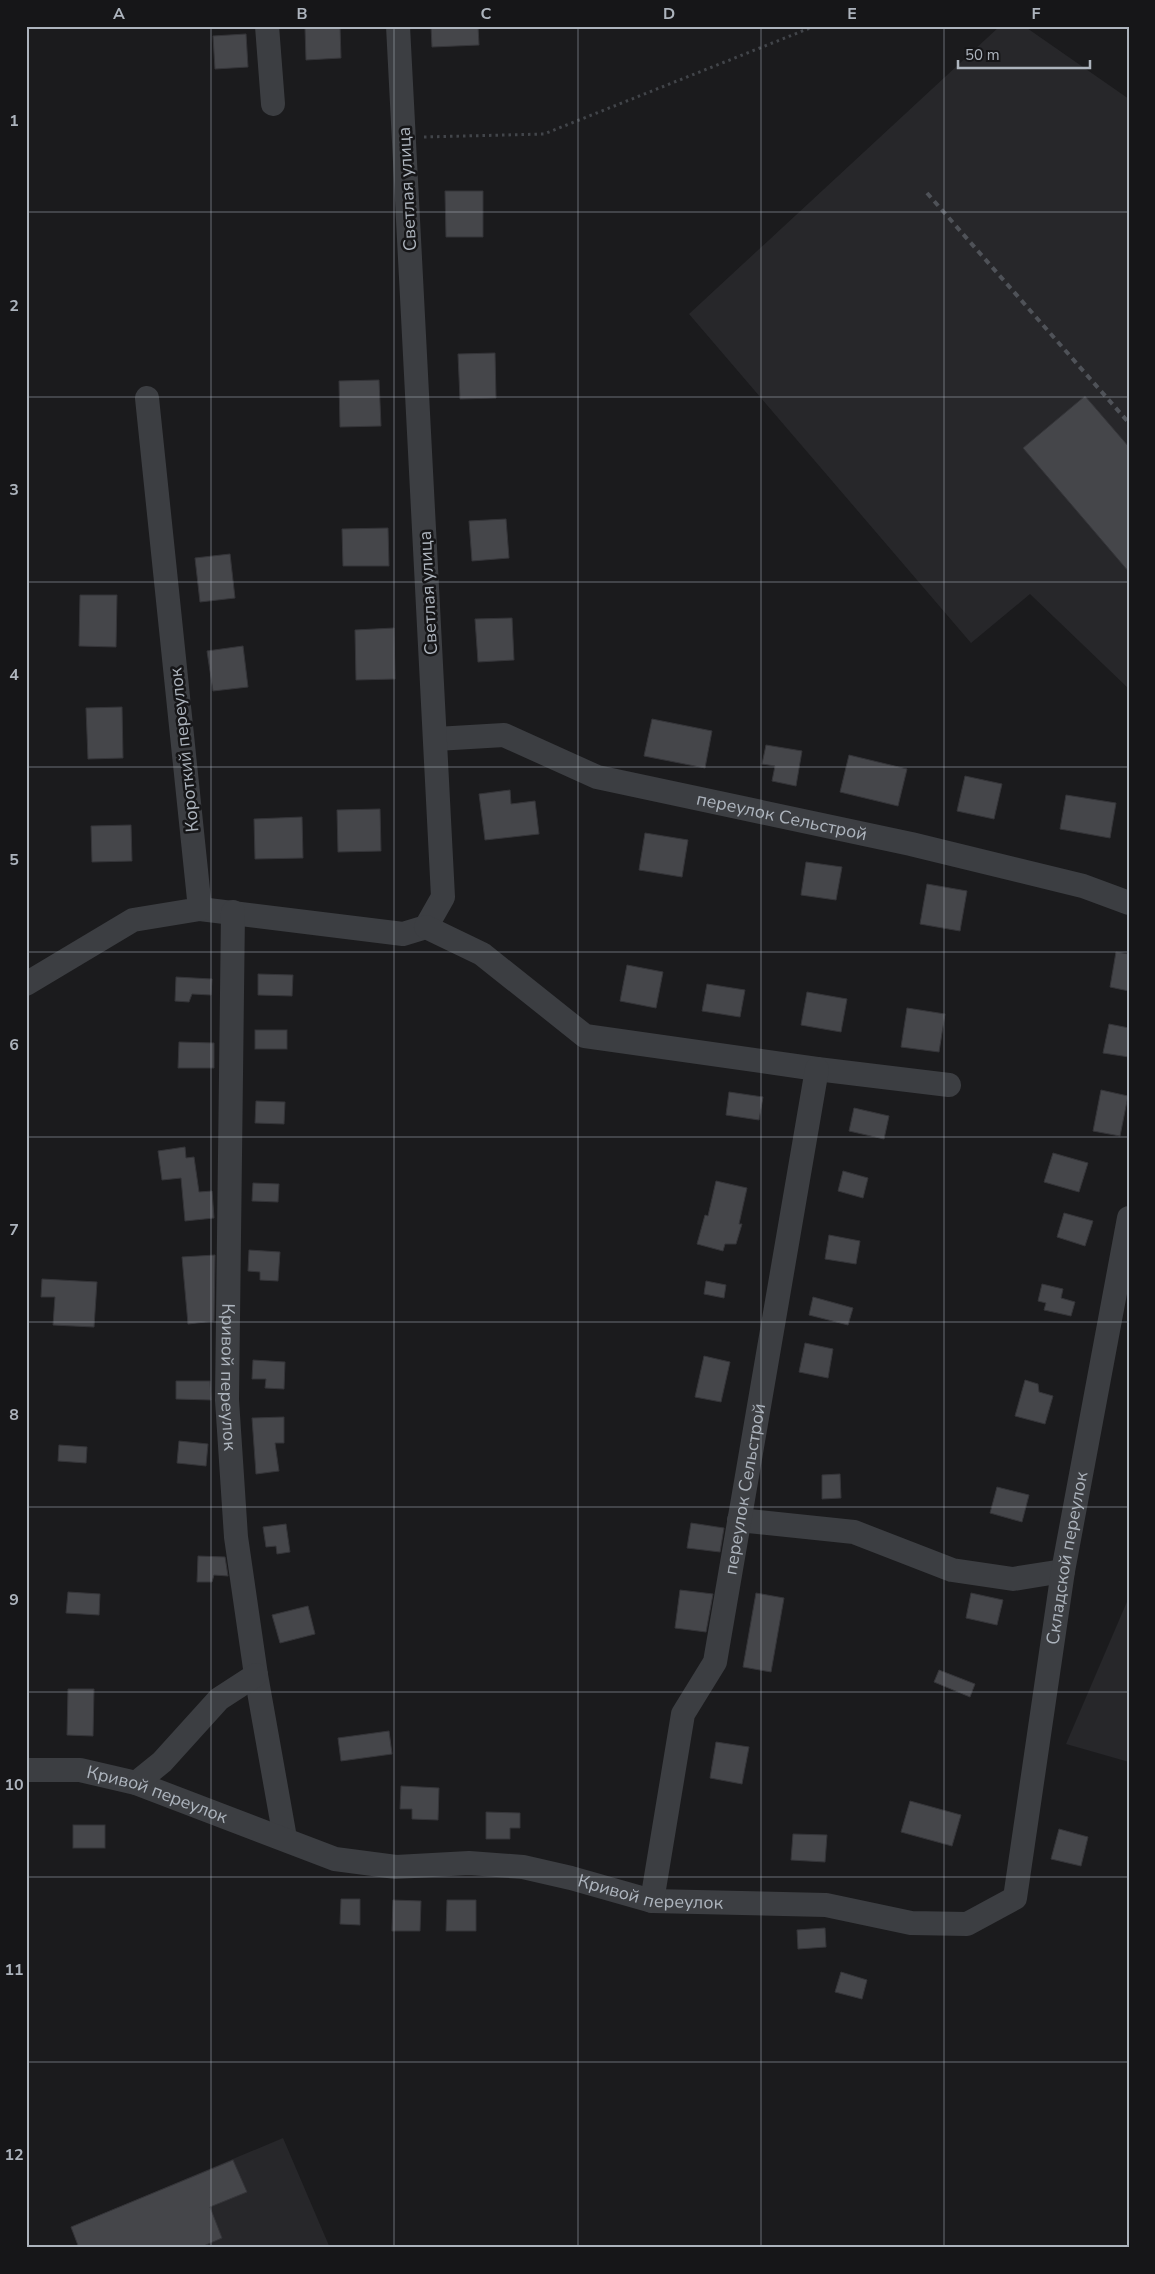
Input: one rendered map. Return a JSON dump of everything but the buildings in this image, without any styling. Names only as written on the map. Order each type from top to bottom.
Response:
[{"type":"street","points":[[267,26],[273,104]]},
{"type":"street","name":"Светлая улица","points":[[398,26],[444,897],[426,927]]},
{"type":"street","name":"Короткий переулок","points":[[147,398],[200,910]]},
{"type":"street","name":"переулок Сельстрой","points":[[436,739],[504,735],[597,777],[921,846],[1083,886],[1129,904]]},
{"type":"street","points":[[26,984],[133,920],[200,910],[233,912],[403,934],[426,927],[482,954],[585,1036],[817,1069],[949,1085]]},
{"type":"street","name":"Кривой переулок","points":[[233,912],[227,1400],[236,1537],[256,1675],[285,1838]]},
{"type":"street","name":"переулок Сельстрой","points":[[652,1901],[683,1714],[715,1662],[817,1069]]},
{"type":"street","name":"Складской переулок","points":[[1015,1898],[1062,1571],[1129,1218]]},
{"type":"street","points":[[739,1520],[854,1532],[952,1570],[1014,1579],[1062,1571]]},
{"type":"street","points":[[136,1783],[162,1762],[219,1698],[256,1675]]},
{"type":"street","name":"Кривой переулок","points":[[26,1770],[80,1770],[136,1783],[285,1838],[335,1859],[396,1867],[468,1863],[523,1866],[652,1901],[826,1905],[911,1923],[967,1924],[1015,1898]]},
{"type":"path","points":[[404,137],[544,134],[815,26]]},
{"type":"shaded area","points":[[1000,26],[1024,26],[1129,99],[1129,689],[1030,594],[971,643],[689,314]]},
{"type":"shaded area","points":[[1129,1597],[1129,1762],[1066,1744]]},
{"type":"shaded area","points":[[283,2138],[330,2248],[70,2248],[78,2244],[71,2227]]},
{"type":"railway","points":[[927,193],[1129,423]]}]
